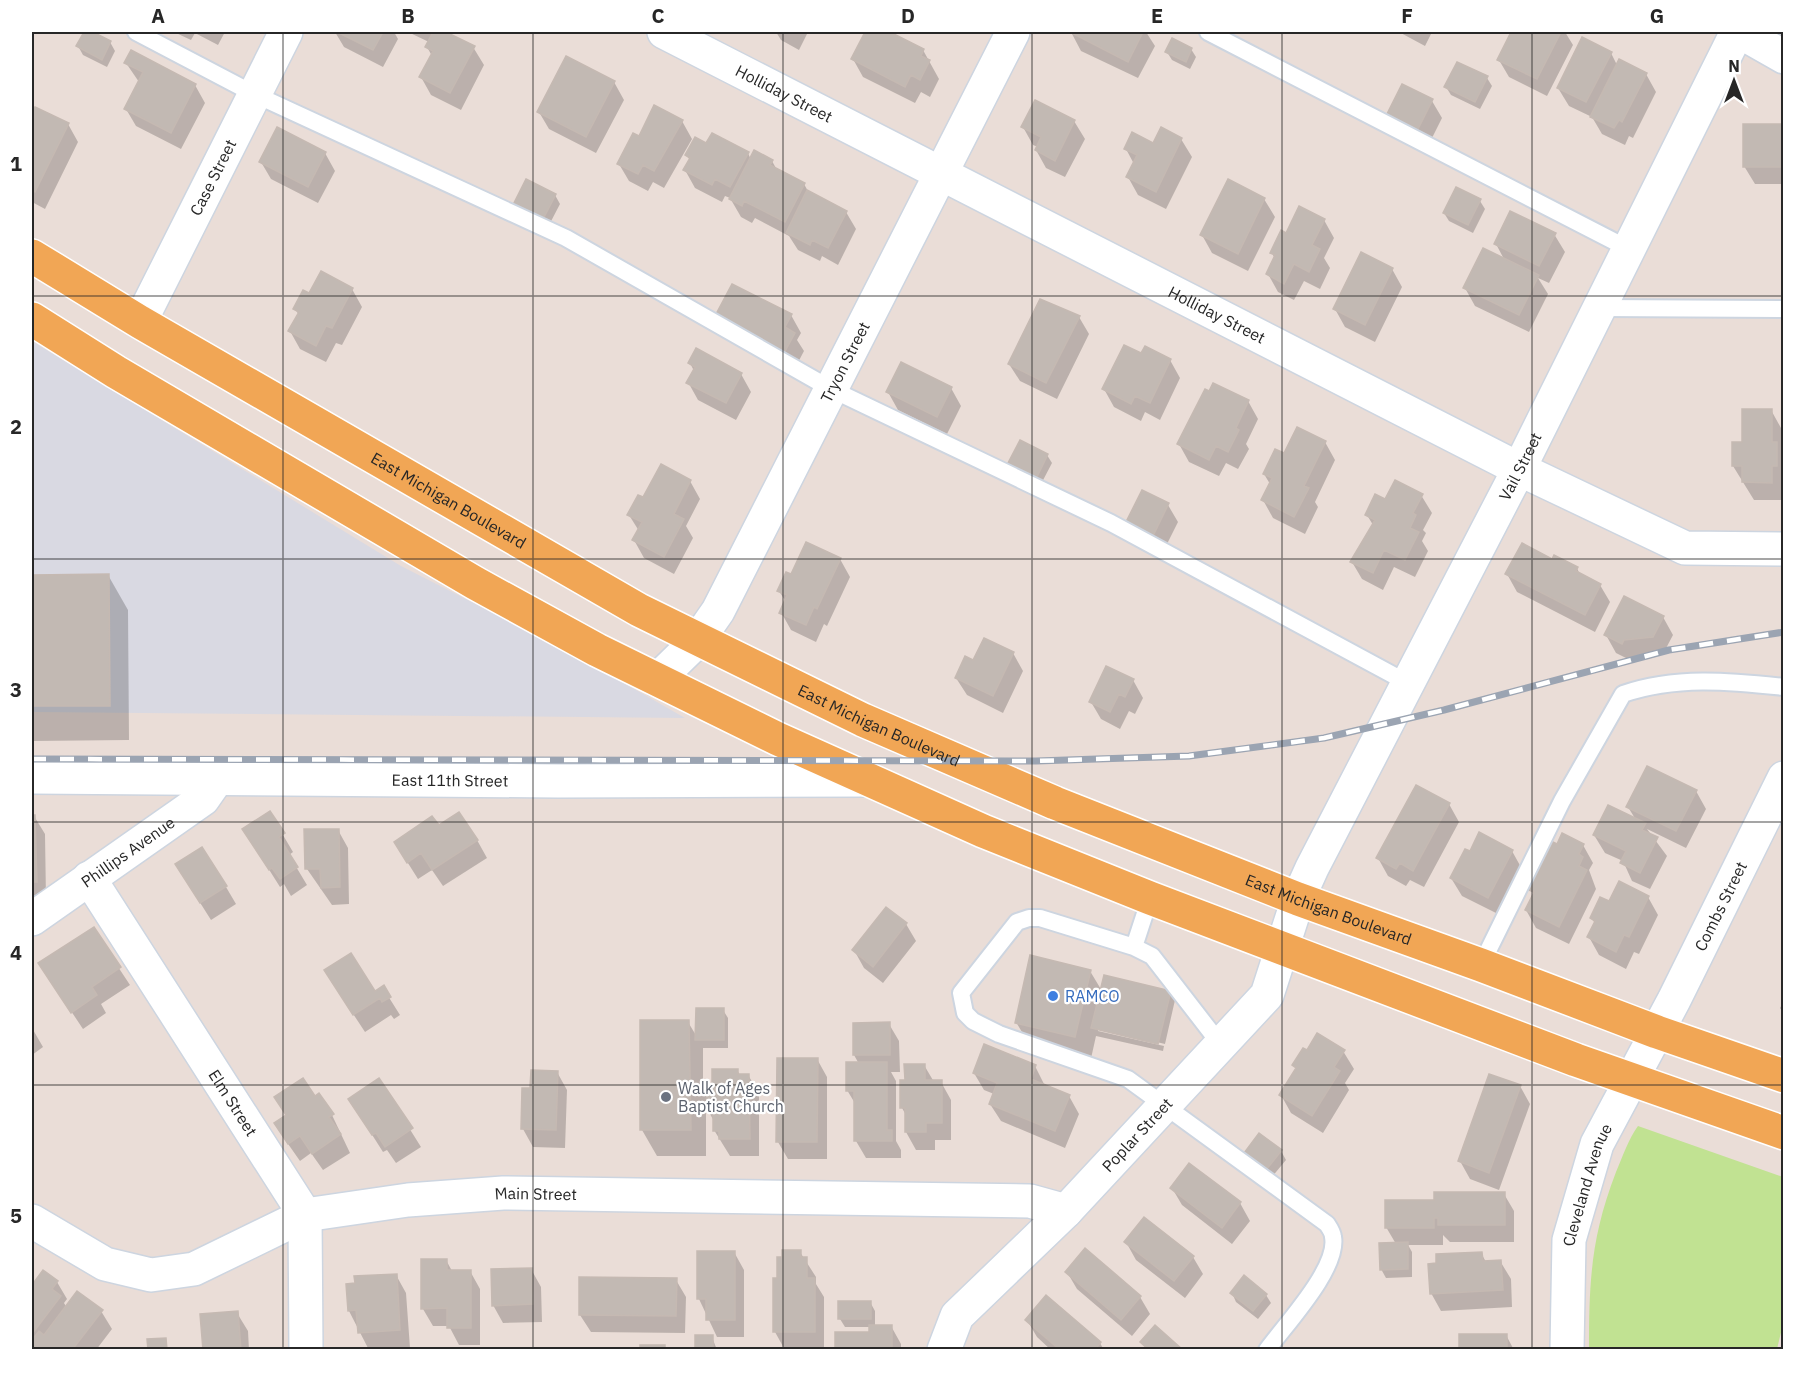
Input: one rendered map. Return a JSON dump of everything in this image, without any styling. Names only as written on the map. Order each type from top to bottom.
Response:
[{"type":"main road","name":"East Michigan Boulevard","points":[[32,256],[140,322],[639,610],[697,641],[862,720],[1055,803],[1298,899],[1657,1032],[1784,1076]]},
{"type":"main road","points":[[32,319],[116,372],[475,583],[657,680],[870,780],[983,831],[1150,898],[1631,1080],[1784,1133]]},
{"type":"street","name":"Case Street","points":[[140,322],[286,32]]},
{"type":"street","name":"Holliday Street","points":[[664,32],[943,172],[1519,469],[1685,548],[1784,549]]},
{"type":"street","name":"Tryon Street","points":[[657,680],[697,641],[718,610],[1013,32]]},
{"type":"street","name":"Vail Street","points":[[1298,899],[1406,682],[1519,469],[1738,32]]},
{"type":"street","points":[[1738,32],[1784,57]]},
{"type":"street","name":"East 11th Street","points":[[32,777],[870,780]]},
{"type":"street","name":"Combs Street","points":[[1657,1032],[1784,778]]},
{"type":"street","name":"Phillips Avenue","points":[[32,919],[203,799],[217,779]]},
{"type":"street","name":"Elm Street","points":[[89,878],[305,1215]]},
{"type":"street","name":"Poplar Street","points":[[944,1350],[957,1316],[1066,1211],[1267,995],[1298,899]]},
{"type":"street","name":"Cleveland Avenue","points":[[1567,1350],[1569,1240],[1597,1144],[1657,1032]]},
{"type":"street","name":"Main Street","points":[[32,1221],[105,1263],[151,1275],[194,1269],[305,1215],[408,1200],[503,1193],[1030,1201],[1066,1211]]},
{"type":"street","points":[[305,1215],[306,1350]]},
{"type":"lane","points":[[136,32],[254,94],[566,238],[831,389],[1111,523],[1406,682]]},
{"type":"lane","points":[[1208,32],[1629,249]]},
{"type":"lane","points":[[1600,308],[1784,309]]},
{"type":"lane","points":[[1481,965],[1562,801],[1623,694],[1672,682],[1716,681],[1784,687]]},
{"type":"lane","points":[[1134,947],[1150,898]]},
{"type":"lane","points":[[1221,1045],[1152,956],[1134,947],[1040,918],[1029,918],[1017,922],[961,993],[961,1003],[965,1013],[973,1021],[999,1034],[1128,1079],[1327,1224],[1334,1237],[1331,1253],[1322,1275],[1267,1350]]},
{"type":"shaded area","points":[[32,341],[401,566],[568,651],[685,718],[32,712]]},
{"type":"green space","points":[[1638,1126],[1783,1177],[1784,1320],[1777,1349],[1589,1349],[1591,1280],[1596,1239],[1616,1172],[1628,1142]]},
{"type":"building","points":[[84,32],[93,32],[111,41],[102,60],[76,46]]},
{"type":"building","points":[[337,32],[383,32],[373,50]]},
{"type":"building","points":[[433,32],[446,32],[475,46],[450,93],[419,77],[433,51],[425,47]]},
{"type":"building","points":[[865,32],[890,32],[924,49],[921,56],[930,60],[920,80],[911,75],[905,87],[851,59]]},
{"type":"building","points":[[1070,32],[1143,32],[1128,62]]},
{"type":"building","points":[[1511,32],[1561,32],[1537,79],[1497,60]]},
{"type":"building","points":[[1582,37],[1612,52],[1586,102],[1557,88]]},
{"type":"building","points":[[1172,38],[1192,48],[1186,62],[1165,52]]},
{"type":"building","points":[[131,50],[196,84],[171,133],[124,109],[143,72],[124,63]]},
{"type":"building","points":[[566,56],[615,81],[586,137],[537,112]]},
{"type":"building","points":[[1619,59],[1647,73],[1622,122],[1619,120],[1614,128],[1590,117]]},
{"type":"building","points":[[1457,62],[1488,76],[1475,102],[1444,87]]},
{"type":"building","points":[[1402,84],[1433,99],[1417,131],[1386,116]]},
{"type":"building","points":[[1035,100],[1075,120],[1055,161],[1035,150],[1041,137],[1021,127]]},
{"type":"building","points":[[654,105],[683,120],[654,171],[643,165],[638,174],[617,164],[633,133],[639,136]]},
{"type":"building","points":[[35,107],[69,123],[35,192],[32,190],[32,114]]},
{"type":"building","points":[[1743,124],[1784,124],[1784,167],[1743,167]]},
{"type":"building","points":[[277,127],[326,152],[308,187],[259,162]]},
{"type":"building","points":[[1161,127],[1182,138],[1156,192],[1126,177],[1137,155],[1124,149],[1132,132],[1153,143]]},
{"type":"building","points":[[712,133],[749,152],[730,187],[715,179],[712,185],[683,170],[690,158],[685,155],[695,137],[706,143]]},
{"type":"building","points":[[754,150],[773,160],[770,165],[805,183],[785,222],[744,201],[742,206],[729,199]]},
{"type":"building","points":[[526,179],[556,194],[542,221],[512,207]]},
{"type":"building","points":[[1228,179],[1265,198],[1238,254],[1200,235]]},
{"type":"building","points":[[1456,187],[1481,199],[1468,225],[1443,213]]},
{"type":"building","points":[[807,190],[847,211],[828,248],[812,240],[810,245],[786,233]]},
{"type":"building","points":[[1299,206],[1325,219],[1312,245],[1320,249],[1309,272],[1294,264],[1284,284],[1266,274],[1275,255],[1270,253],[1281,230],[1286,233]]},
{"type":"building","points":[[1510,211],[1556,233],[1539,266],[1494,244]]},
{"type":"building","points":[[1483,248],[1539,275],[1519,315],[1463,288]]},
{"type":"building","points":[[1361,252],[1393,268],[1365,325],[1333,309]]},
{"type":"building","points":[[321,271],[353,288],[332,328],[326,326],[316,346],[288,331],[299,312],[293,309],[303,290],[309,293]]},
{"type":"building","points":[[732,284],[792,314],[785,327],[795,333],[784,353],[714,318]]},
{"type":"building","points":[[1040,299],[1080,316],[1046,383],[1008,364]]},
{"type":"building","points":[[1124,345],[1141,353],[1145,346],[1171,359],[1150,403],[1135,396],[1131,404],[1102,389]]},
{"type":"building","points":[[696,348],[742,373],[726,403],[686,383],[695,367],[688,363]]},
{"type":"building","points":[[901,362],[952,387],[937,417],[886,392]]},
{"type":"building","points":[[1213,383],[1249,400],[1236,428],[1239,430],[1228,452],[1216,446],[1209,460],[1177,444],[1205,389],[1209,391]]},
{"type":"building","points":[[1742,409],[1772,409],[1772,442],[1777,442],[1777,466],[1772,466],[1772,483],[1742,482],[1742,466],[1732,466],[1732,442],[1742,442]]},
{"type":"building","points":[[1297,427],[1326,441],[1304,486],[1309,488],[1294,517],[1261,500],[1272,478],[1263,474],[1275,449],[1284,453]]},
{"type":"building","points":[[1020,440],[1048,454],[1036,479],[1007,465]]},
{"type":"building","points":[[661,464],[691,480],[674,514],[684,519],[664,557],[632,540],[642,522],[627,515],[638,495],[643,497]]},
{"type":"building","points":[[1395,480],[1423,494],[1413,513],[1416,515],[1410,528],[1419,532],[1405,560],[1384,550],[1373,573],[1350,562],[1375,520],[1365,515],[1375,494],[1385,499]]},
{"type":"building","points":[[1142,490],[1169,503],[1153,536],[1126,522]]},
{"type":"building","points":[[806,542],[841,558],[817,609],[814,607],[806,625],[779,613],[787,595],[777,591],[786,572],[791,574]]},
{"type":"building","points":[[1522,543],[1552,559],[1554,555],[1578,567],[1576,571],[1601,584],[1585,615],[1505,574]]},
{"type":"building","points":[[109,574],[110,706],[32,706],[32,575]]},
{"type":"building","points":[[1624,596],[1664,616],[1653,637],[1624,640],[1622,644],[1604,635]]},
{"type":"building","points":[[984,638],[1014,652],[993,696],[955,678],[965,656],[973,660]]},
{"type":"building","points":[[1106,666],[1134,679],[1125,697],[1119,694],[1110,712],[1089,702]]},
{"type":"building","points":[[1647,766],[1697,790],[1676,831],[1626,807]]},
{"type":"building","points":[[1416,785],[1450,803],[1413,871],[1400,863],[1396,869],[1376,858]]},
{"type":"building","points":[[1608,805],[1646,823],[1642,830],[1658,837],[1640,873],[1620,863],[1626,851],[1593,835]]},
{"type":"building","points":[[270,811],[285,833],[279,837],[298,867],[280,879],[272,868],[269,870],[242,829]]},
{"type":"building","points":[[459,812],[478,840],[432,870],[421,853],[407,863],[394,842],[432,816],[439,825]]},
{"type":"building","points":[[32,815],[35,815],[37,882],[32,882]]},
{"type":"building","points":[[304,829],[339,829],[340,887],[321,888],[320,869],[305,869]]},
{"type":"building","points":[[1479,832],[1513,850],[1488,898],[1450,878],[1465,849],[1470,851]]},
{"type":"building","points":[[1562,833],[1584,844],[1579,854],[1583,857],[1579,866],[1587,870],[1559,927],[1525,910],[1534,892],[1529,890],[1553,842],[1557,844]]},
{"type":"building","points":[[202,847],[227,886],[200,903],[175,864]]},
{"type":"building","points":[[1619,881],[1649,896],[1629,937],[1624,935],[1616,952],[1587,937],[1595,921],[1590,918],[1600,897],[1609,901]]},
{"type":"building","points":[[886,907],[907,923],[873,967],[852,950]]},
{"type":"building","points":[[94,927],[121,967],[92,987],[97,995],[71,1013],[38,963]]},
{"type":"building","points":[[351,953],[375,991],[384,985],[391,997],[382,1002],[380,998],[353,1015],[324,970]]},
{"type":"building","name":"RAMCO","points":[[1030,955],[1091,970],[1075,1037],[1015,1023]]},
{"type":"building","points":[[1104,975],[1171,991],[1158,1044],[1091,1028]]},
{"type":"building","points":[[696,1008],[724,1008],[724,1040],[695,1040]]},
{"type":"building","name":"Walk of Ages Baptist Church","points":[[640,1020],[689,1020],[691,1130],[640,1130]]},
{"type":"building","points":[[890,1022],[890,1055],[853,1055],[853,1023]]},
{"type":"building","points":[[1317,1033],[1345,1050],[1334,1067],[1340,1071],[1312,1116],[1279,1095],[1296,1068],[1292,1065],[1303,1048],[1307,1050]]},
{"type":"building","points":[[984,1044],[1036,1065],[1031,1079],[1070,1095],[1055,1131],[989,1104],[997,1083],[973,1073]]},
{"type":"building","points":[[777,1058],[818,1058],[817,1142],[776,1142]]},
{"type":"building","points":[[846,1062],[887,1062],[887,1130],[892,1130],[892,1141],[854,1141],[854,1091],[846,1091]]},
{"type":"building","points":[[904,1064],[925,1064],[925,1080],[942,1080],[942,1123],[926,1123],[926,1132],[905,1132],[905,1108],[900,1108],[900,1080],[905,1080]]},
{"type":"building","points":[[712,1069],[738,1069],[738,1074],[749,1074],[750,1139],[719,1139],[719,1131],[713,1131],[713,1111],[707,1111],[707,1089],[712,1089]]},
{"type":"building","points":[[531,1070],[558,1071],[556,1130],[521,1129],[522,1088],[530,1088]]},
{"type":"building","points":[[1489,1074],[1521,1085],[1489,1173],[1458,1161]]},
{"type":"building","points":[[303,1078],[315,1096],[319,1093],[334,1114],[329,1117],[341,1134],[312,1154],[300,1136],[288,1144],[274,1123],[286,1115],[274,1097]]},
{"type":"building","points":[[379,1078],[413,1128],[385,1147],[376,1133],[372,1135],[348,1099]]},
{"type":"building","points":[[1259,1133],[1282,1150],[1266,1170],[1244,1153]]},
{"type":"building","points":[[1189,1163],[1241,1202],[1222,1228],[1170,1188]]},
{"type":"building","points":[[1434,1192],[1505,1192],[1505,1225],[1438,1225],[1438,1218],[1434,1218],[1434,1228],[1385,1228],[1385,1200],[1434,1200]]},
{"type":"building","points":[[1144,1217],[1194,1256],[1174,1281],[1124,1242]]},
{"type":"building","points":[[1408,1242],[1408,1269],[1380,1270],[1379,1243]]},
{"type":"building","points":[[1085,1248],[1141,1296],[1121,1320],[1065,1272]]},
{"type":"building","points":[[782,1250],[801,1250],[801,1257],[807,1257],[807,1278],[815,1278],[815,1332],[773,1332],[773,1278],[777,1278],[777,1257],[782,1257]]},
{"type":"building","points":[[697,1251],[735,1251],[735,1320],[706,1320],[706,1299],[697,1299]]},
{"type":"building","points":[[1482,1252],[1483,1261],[1501,1260],[1503,1290],[1430,1294],[1428,1264],[1436,1263],[1436,1254]]},
{"type":"building","points":[[421,1259],[447,1259],[447,1270],[471,1270],[471,1328],[447,1328],[447,1308],[421,1309]]},
{"type":"building","points":[[532,1268],[533,1304],[492,1306],[491,1269]]},
{"type":"building","points":[[43,1270],[58,1281],[52,1289],[61,1296],[32,1334],[32,1285]]},
{"type":"building","points":[[397,1274],[400,1330],[358,1333],[356,1310],[348,1311],[346,1284],[355,1283],[354,1276]]},
{"type":"building","points":[[1244,1275],[1267,1294],[1253,1311],[1230,1293]]},
{"type":"building","points":[[579,1277],[677,1278],[676,1316],[579,1315]]},
{"type":"building","points":[[77,1291],[103,1310],[72,1350],[36,1350],[32,1346],[32,1340],[39,1331],[44,1335]]},
{"type":"building","points":[[1046,1295],[1101,1342],[1095,1350],[1060,1350],[1025,1320]]},
{"type":"building","points":[[838,1301],[871,1301],[871,1319],[838,1319]]},
{"type":"building","points":[[238,1311],[241,1350],[203,1350],[200,1314]]},
{"type":"building","points":[[869,1325],[892,1325],[892,1350],[835,1350],[835,1332],[869,1332]]},
{"type":"building","points":[[1155,1325],[1183,1350],[1149,1350],[1140,1342]]},
{"type":"building","points":[[1459,1334],[1507,1334],[1507,1350],[1459,1350]]},
{"type":"building","points":[[695,1335],[713,1335],[713,1350],[695,1350]]},
{"type":"building","points":[[166,1338],[167,1350],[148,1350],[147,1339]]},
{"type":"building","points":[[640,1345],[665,1345],[665,1350],[640,1350]]},
{"type":"railway","points":[[32,759],[1036,761],[1189,756],[1324,738],[1444,710],[1669,650],[1784,632]]},
{"type":"place","name":"RAMCO","points":[[1053,996]]},
{"type":"place","name":"Walk of Ages Baptist Church","points":[[666,1097]]}]
